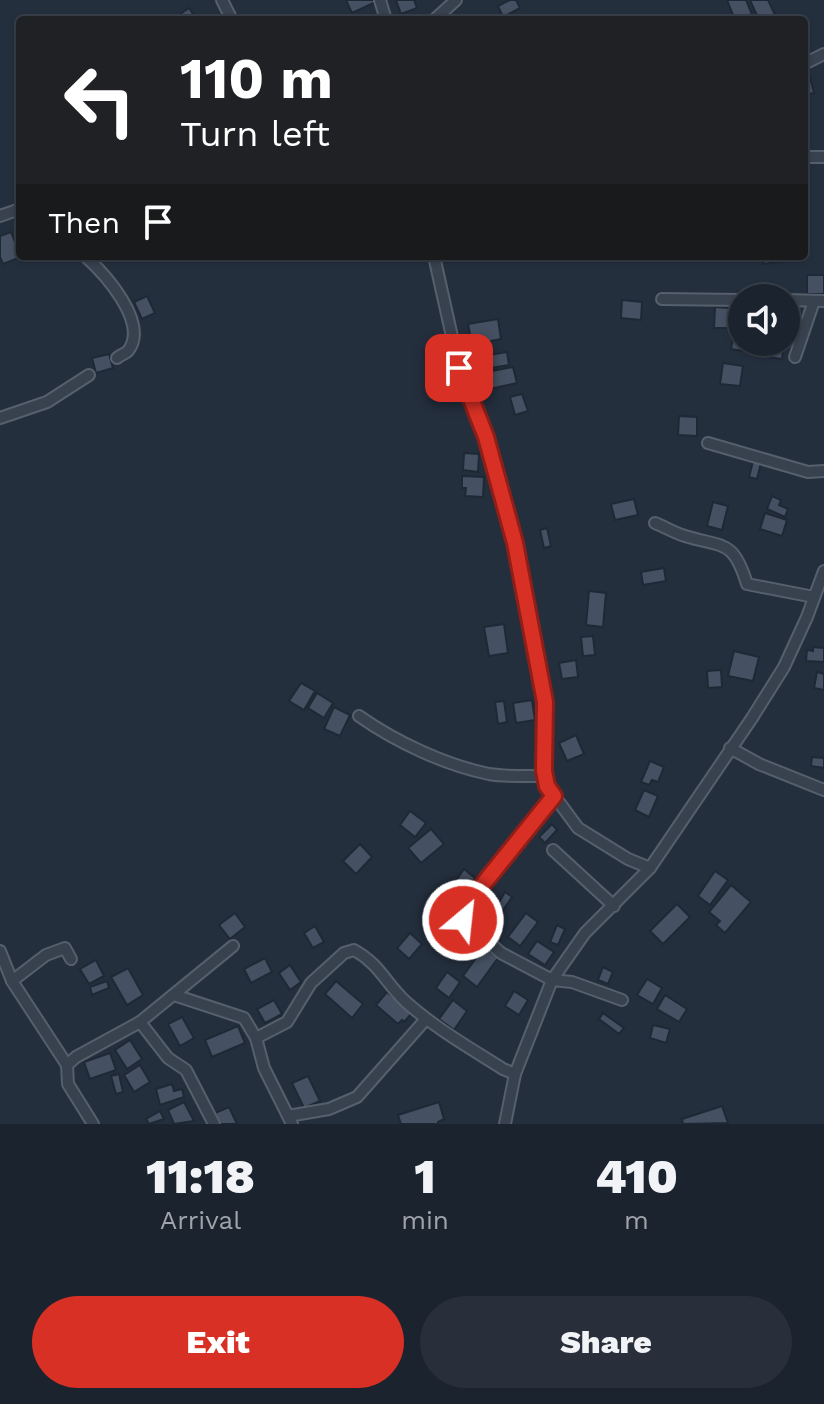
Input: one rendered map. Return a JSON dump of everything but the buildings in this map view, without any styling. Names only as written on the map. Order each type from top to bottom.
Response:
[{"type":"street","points":[[438,16],[456,0]]},
{"type":"street","points":[[89,260],[119,293],[131,319],[134,335],[128,350],[117,358]]},
{"type":"street","points":[[435,260],[459,368],[486,437],[515,543],[545,702],[547,786],[578,828],[628,859],[650,868]]},
{"type":"street","points":[[662,299],[728,300]]},
{"type":"street","points":[[795,357],[819,301]]},
{"type":"street","points":[[0,418],[47,402],[89,375]]},
{"type":"street","points":[[708,443],[808,472],[824,471]]},
{"type":"street","points":[[655,523],[684,536],[726,546],[741,562],[747,584],[814,597]]},
{"type":"street","points":[[505,1124],[515,1074],[552,980],[585,933],[650,868],[784,667],[824,571]]},
{"type":"street","points":[[359,716],[388,737],[490,774],[545,776]]},
{"type":"street","points":[[730,748],[759,764],[824,790]]},
{"type":"street","points":[[554,796],[472,898],[462,915],[463,920],[501,953],[552,980],[572,982],[622,1000]]},
{"type":"street","points":[[553,850],[614,906]]},
{"type":"street","points":[[67,1065],[140,1022],[233,946]]},
{"type":"street","points":[[12,981],[46,955],[65,948],[71,959]]},
{"type":"street","points":[[256,1038],[287,1022],[311,983],[344,953],[354,950],[372,960],[404,1001],[426,1019],[515,1074]]},
{"type":"street","points":[[0,951],[12,981],[67,1065],[68,1084],[93,1124]]},
{"type":"street","points":[[174,995],[244,1018],[256,1038],[264,1068],[290,1120],[357,1097],[426,1019]]},
{"type":"street","points":[[140,1022],[168,1058],[186,1070],[214,1124]]},
{"type":"route","points":[[459,368],[486,437],[515,543],[545,702],[544,771],[547,786],[554,796],[472,898],[463,911],[463,920]]}]
